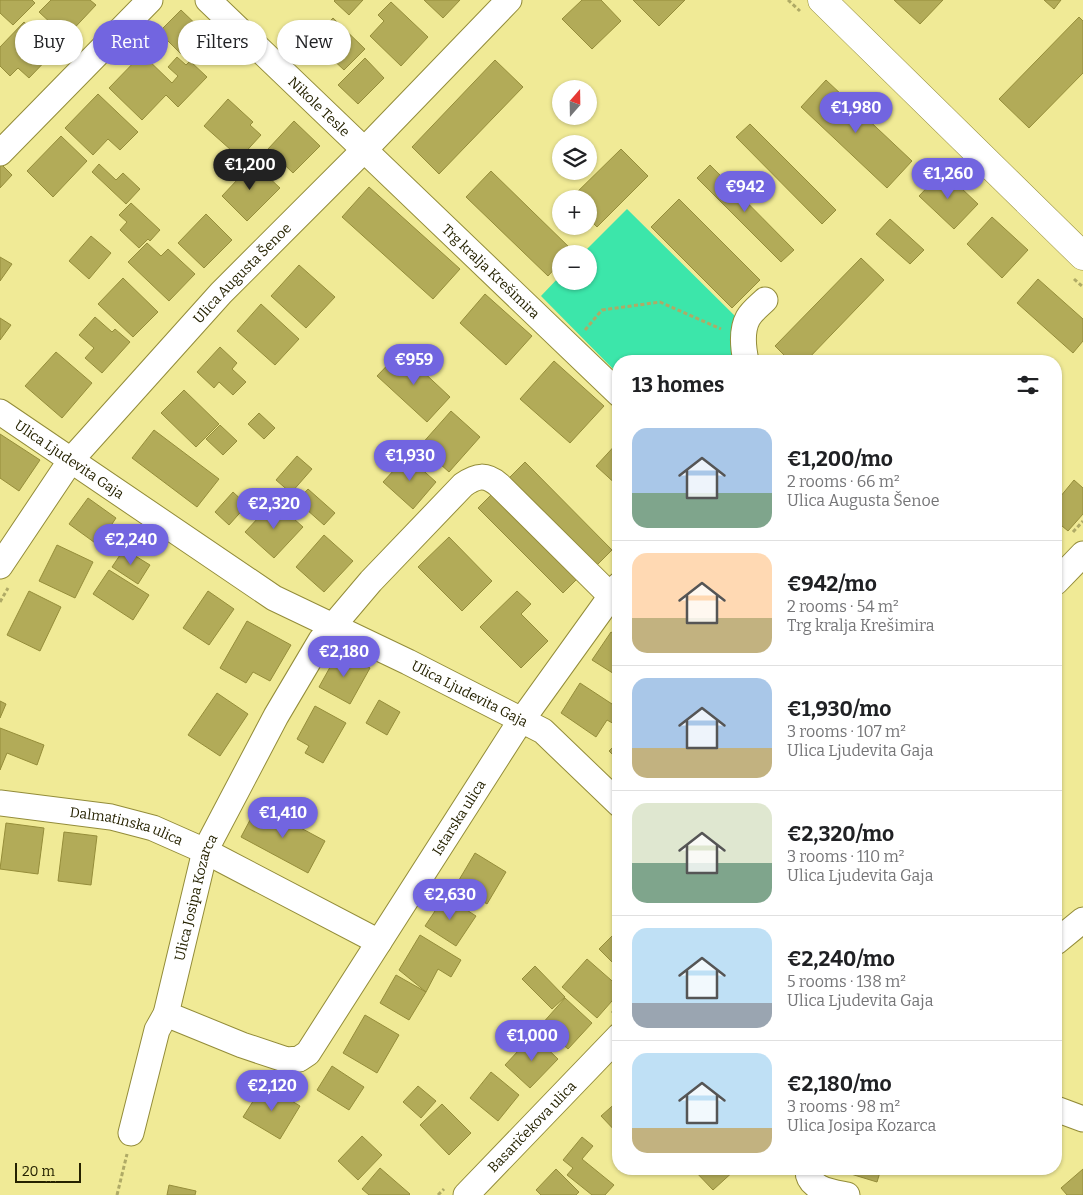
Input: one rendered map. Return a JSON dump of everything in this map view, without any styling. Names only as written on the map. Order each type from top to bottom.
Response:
[{"type":"street","points":[[0,154],[150,0]]},
{"type":"street","name":"Nikole Tesle","points":[[208,0],[363,150]]},
{"type":"street","name":"Ulica Augusta Šenoe","points":[[0,566],[71,460],[222,293],[509,0]]},
{"type":"street","points":[[822,0],[1083,256]]},
{"type":"street","name":"Trg kralja Krešimira","points":[[363,150],[612,387]]},
{"type":"street","points":[[745,355],[743,334],[748,318],[766,300]]},
{"type":"street","name":"Ulica Ljudevita Gaja","points":[[0,412],[274,598],[408,662],[543,731],[612,797]]},
{"type":"street","name":"Ulica Josipa Kozarca","points":[[131,1133],[157,1030],[166,1014],[205,851],[276,716],[321,640],[332,626],[378,574],[463,485],[471,479],[483,476],[492,478],[612,588]]},
{"type":"street","points":[[1062,576],[1083,554]]},
{"type":"street","name":"Istarska ulica","points":[[166,1014],[287,1060],[299,1059],[308,1053],[522,720],[612,595]]},
{"type":"street","name":"Dalmatinska ulica","points":[[0,804],[111,817],[153,828],[205,851],[379,942]]},
{"type":"street","points":[[1062,937],[1083,920]]},
{"type":"street","name":"Basaričekova ulica","points":[[466,1195],[612,1043]]},
{"type":"street","points":[[1062,1111],[1083,1119]]},
{"type":"street","points":[[809,1175],[814,1183],[824,1191],[847,1195]]},
{"type":"path","points":[[570,348],[602,310],[660,302],[726,332],[743,334]]},
{"type":"path","points":[[117,1195],[131,1133]]},
{"type":"green space","points":[[627,209],[736,317],[731,339],[733,355],[612,355],[612,368],[541,296],[552,284],[552,290],[597,290],[597,245],[591,245]]},
{"type":"building","points":[[0,0],[32,0],[35,3],[18,20],[15,20],[13,25],[0,13]]},
{"type":"building","points":[[51,0],[90,0],[96,5],[82,20],[48,20],[39,12]]},
{"type":"building","points":[[335,0],[363,0],[349,15]]},
{"type":"building","points":[[424,0],[460,0],[443,18]]},
{"type":"building","points":[[582,0],[601,0],[621,21],[592,49],[562,19]]},
{"type":"building","points":[[633,0],[685,0],[659,26]]},
{"type":"building","points":[[894,0],[943,0],[920,24]]},
{"type":"building","points":[[1044,0],[1061,0],[1054,9]]},
{"type":"building","points":[[391,2],[428,37],[401,66],[370,36],[384,21],[378,15]]},
{"type":"building","points":[[181,10],[191,20],[178,20],[178,51],[168,41],[168,23]]},
{"type":"building","points":[[1079,17],[1083,21],[1083,73],[1029,128],[999,99]]},
{"type":"building","points":[[15,31],[15,65],[42,65],[29,78],[18,68],[10,76],[0,66],[0,47]]},
{"type":"building","points":[[351,35],[365,49],[351,63]]},
{"type":"building","points":[[177,57],[178,65],[194,65],[207,77],[178,107],[166,95],[142,120],[109,88],[131,65],[153,65],[172,83],[178,76],[168,67]]},
{"type":"building","points":[[365,58],[384,78],[358,104],[338,85]]},
{"type":"building","points":[[495,60],[523,87],[439,174],[412,147]]},
{"type":"building","points":[[339,65],[349,65],[344,70]]},
{"type":"building","points":[[826,80],[912,161],[887,188],[801,107]]},
{"type":"building","points":[[98,94],[138,132],[120,150],[108,139],[93,155],[65,128]]},
{"type":"building","points":[[228,99],[253,122],[250,125],[261,135],[240,158],[204,126]]},
{"type":"building","points":[[294,121],[320,146],[293,173],[268,149]]},
{"type":"building","points":[[750,124],[836,210],[822,224],[736,137]]},
{"type":"building","points":[[61,136],[87,161],[53,197],[27,171]]},
{"type":"building","points":[[621,149],[648,176],[597,227],[597,190],[579,190],[589,180],[597,180],[597,173]]},
{"type":"building","points":[[250,160],[280,188],[247,221],[222,196],[238,179],[235,176]]},
{"type":"building","points":[[0,163],[12,175],[0,188]]},
{"type":"building","points":[[99,164],[116,180],[123,173],[140,189],[126,204],[92,172]]},
{"type":"building","points":[[710,165],[794,250],[781,262],[697,178]]},
{"type":"building","points":[[491,171],[552,230],[552,235],[557,235],[567,245],[552,245],[552,272],[548,276],[466,197]]},
{"type":"building","points":[[943,171],[978,204],[954,229],[919,196]]},
{"type":"building","points":[[369,187],[460,269],[433,299],[342,217]]},
{"type":"building","points":[[679,199],[760,280],[732,308],[651,227]]},
{"type":"building","points":[[131,203],[160,230],[150,241],[148,239],[139,248],[120,230],[127,222],[119,215]]},
{"type":"building","points":[[206,214],[232,240],[204,268],[178,243]]},
{"type":"building","points":[[992,217],[1028,250],[1002,278],[967,244]]},
{"type":"building","points":[[890,219],[924,250],[910,264],[876,234]]},
{"type":"building","points":[[91,236],[111,253],[89,279],[69,261]]},
{"type":"building","points":[[147,243],[161,256],[168,249],[195,274],[169,301],[128,262]]},
{"type":"building","points":[[0,257],[12,264],[0,281]]},
{"type":"building","points":[[861,258],[884,280],[812,355],[784,355],[775,346]]},
{"type":"building","points":[[299,265],[335,297],[306,328],[271,296]]},
{"type":"building","points":[[123,278],[158,312],[133,337],[98,304]]},
{"type":"building","points":[[1038,279],[1083,319],[1083,341],[1073,353],[1017,303]]},
{"type":"building","points":[[485,294],[532,336],[506,365],[460,323]]},
{"type":"building","points":[[261,304],[299,339],[275,365],[237,331]]},
{"type":"building","points":[[95,317],[112,332],[115,329],[130,342],[102,373],[85,358],[94,348],[79,335]]},
{"type":"building","points":[[0,318],[11,325],[0,340]]},
{"type":"building","points":[[220,347],[237,363],[232,369],[246,382],[233,395],[219,382],[214,388],[197,372]]},
{"type":"building","points":[[401,351],[450,397],[427,422],[377,376]]},
{"type":"building","points":[[56,352],[92,383],[62,418],[25,386]]},
{"type":"building","points":[[554,361],[604,406],[570,443],[520,399]]},
{"type":"building","points":[[184,390],[219,424],[196,447],[161,413]]},
{"type":"building","points":[[451,411],[480,437],[449,472],[420,446]]},
{"type":"building","points":[[259,413],[275,428],[264,439],[248,424]]},
{"type":"building","points":[[220,425],[237,441],[223,455],[206,439]]},
{"type":"building","points":[[154,430],[219,479],[197,507],[132,458]]},
{"type":"building","points":[[0,434],[40,460],[19,491],[0,478]]},
{"type":"building","points":[[612,449],[612,481],[596,466]]},
{"type":"building","points":[[297,456],[312,469],[291,493],[276,480]]},
{"type":"building","points":[[407,456],[436,482],[413,509],[383,482]]},
{"type":"building","points":[[525,462],[612,550],[597,565],[509,478]]},
{"type":"building","points":[[1074,480],[1083,488],[1083,514],[1068,531],[1062,526],[1062,495]]},
{"type":"building","points":[[308,489],[335,513],[324,525],[297,501]]},
{"type":"building","points":[[233,492],[247,505],[229,525],[215,512]]},
{"type":"building","points":[[493,493],[578,578],[563,593],[478,508]]},
{"type":"building","points":[[88,498],[116,518],[98,545],[69,524]]},
{"type":"building","points":[[274,501],[303,527],[274,558],[245,532]]},
{"type":"building","points":[[324,535],[353,561],[324,592],[296,567]]},
{"type":"building","points":[[449,537],[492,581],[462,611],[418,567]]},
{"type":"building","points":[[57,545],[93,562],[75,598],[39,581]]},
{"type":"building","points":[[124,549],[150,565],[138,584],[112,567]]},
{"type":"building","points":[[109,570],[149,595],[133,620],[93,594]]},
{"type":"building","points":[[29,591],[61,607],[40,651],[7,635]]},
{"type":"building","points":[[208,591],[234,609],[209,645],[183,628]]},
{"type":"building","points":[[517,591],[531,604],[521,614],[548,641],[521,668],[480,627]]},
{"type":"building","points":[[247,621],[291,645],[270,681],[253,672],[246,683],[220,668]]},
{"type":"building","points":[[611,632],[612,633],[612,673],[592,660]]},
{"type":"building","points":[[339,651],[370,668],[350,704],[319,687]]},
{"type":"building","points":[[580,683],[612,704],[612,723],[607,720],[596,737],[561,713]]},
{"type":"building","points":[[217,693],[248,714],[220,756],[188,735]]},
{"type":"building","points":[[379,700],[400,712],[387,735],[366,723]]},
{"type":"building","points":[[0,701],[6,704],[0,718]]},
{"type":"building","points":[[315,706],[346,723],[323,763],[305,753],[309,746],[297,739]]},
{"type":"building","points":[[0,728],[44,745],[37,765],[7,753],[0,770]]},
{"type":"building","points":[[258,805],[325,841],[308,873],[241,837]]},
{"type":"building","points":[[6,823],[44,828],[38,874],[0,869]]},
{"type":"building","points":[[64,832],[97,836],[91,885],[58,881]]},
{"type":"building","points":[[475,853],[506,872],[487,904],[456,885]]},
{"type":"building","points":[[445,896],[476,916],[456,946],[425,926]]},
{"type":"building","points":[[420,935],[461,960],[451,977],[438,969],[426,992],[399,970]]},
{"type":"building","points":[[612,936],[612,962],[599,949]]},
{"type":"building","points":[[587,959],[612,981],[612,1001],[597,1018],[562,987]]},
{"type":"building","points":[[535,966],[565,997],[552,1009],[522,979]]},
{"type":"building","points":[[396,975],[426,992],[409,1020],[380,1003]]},
{"type":"building","points":[[565,998],[592,1023],[568,1049],[541,1025]]},
{"type":"building","points":[[365,1015],[399,1035],[377,1073],[343,1053]]},
{"type":"building","points":[[533,1035],[558,1059],[530,1088],[505,1065]]},
{"type":"building","points":[[332,1066],[364,1087],[349,1110],[317,1090]]},
{"type":"building","points":[[491,1072],[519,1095],[498,1121],[470,1098]]},
{"type":"building","points":[[264,1084],[300,1106],[280,1139],[243,1117]]},
{"type":"building","points":[[418,1086],[436,1101],[421,1118],[403,1102]]},
{"type":"building","points":[[442,1104],[471,1133],[449,1155],[420,1125]]},
{"type":"building","points":[[612,1106],[612,1128],[601,1116]]},
{"type":"building","points":[[362,1136],[382,1155],[358,1180],[338,1161]]},
{"type":"building","points":[[582,1137],[593,1146],[582,1159],[614,1185],[605,1195],[592,1195],[567,1175],[573,1168],[563,1160]]},
{"type":"building","points":[[380,1168],[410,1194],[369,1195],[362,1189]]},
{"type":"building","points":[[556,1169],[579,1192],[576,1195],[541,1195],[536,1190]]},
{"type":"building","points":[[1083,1169],[1083,1195],[1067,1195],[1061,1188]]},
{"type":"building","points":[[699,1175],[729,1175],[713,1190]]},
{"type":"building","points":[[854,1175],[879,1175],[877,1182]]},
{"type":"building","points":[[169,1185],[196,1191],[195,1195],[167,1195]]}]
